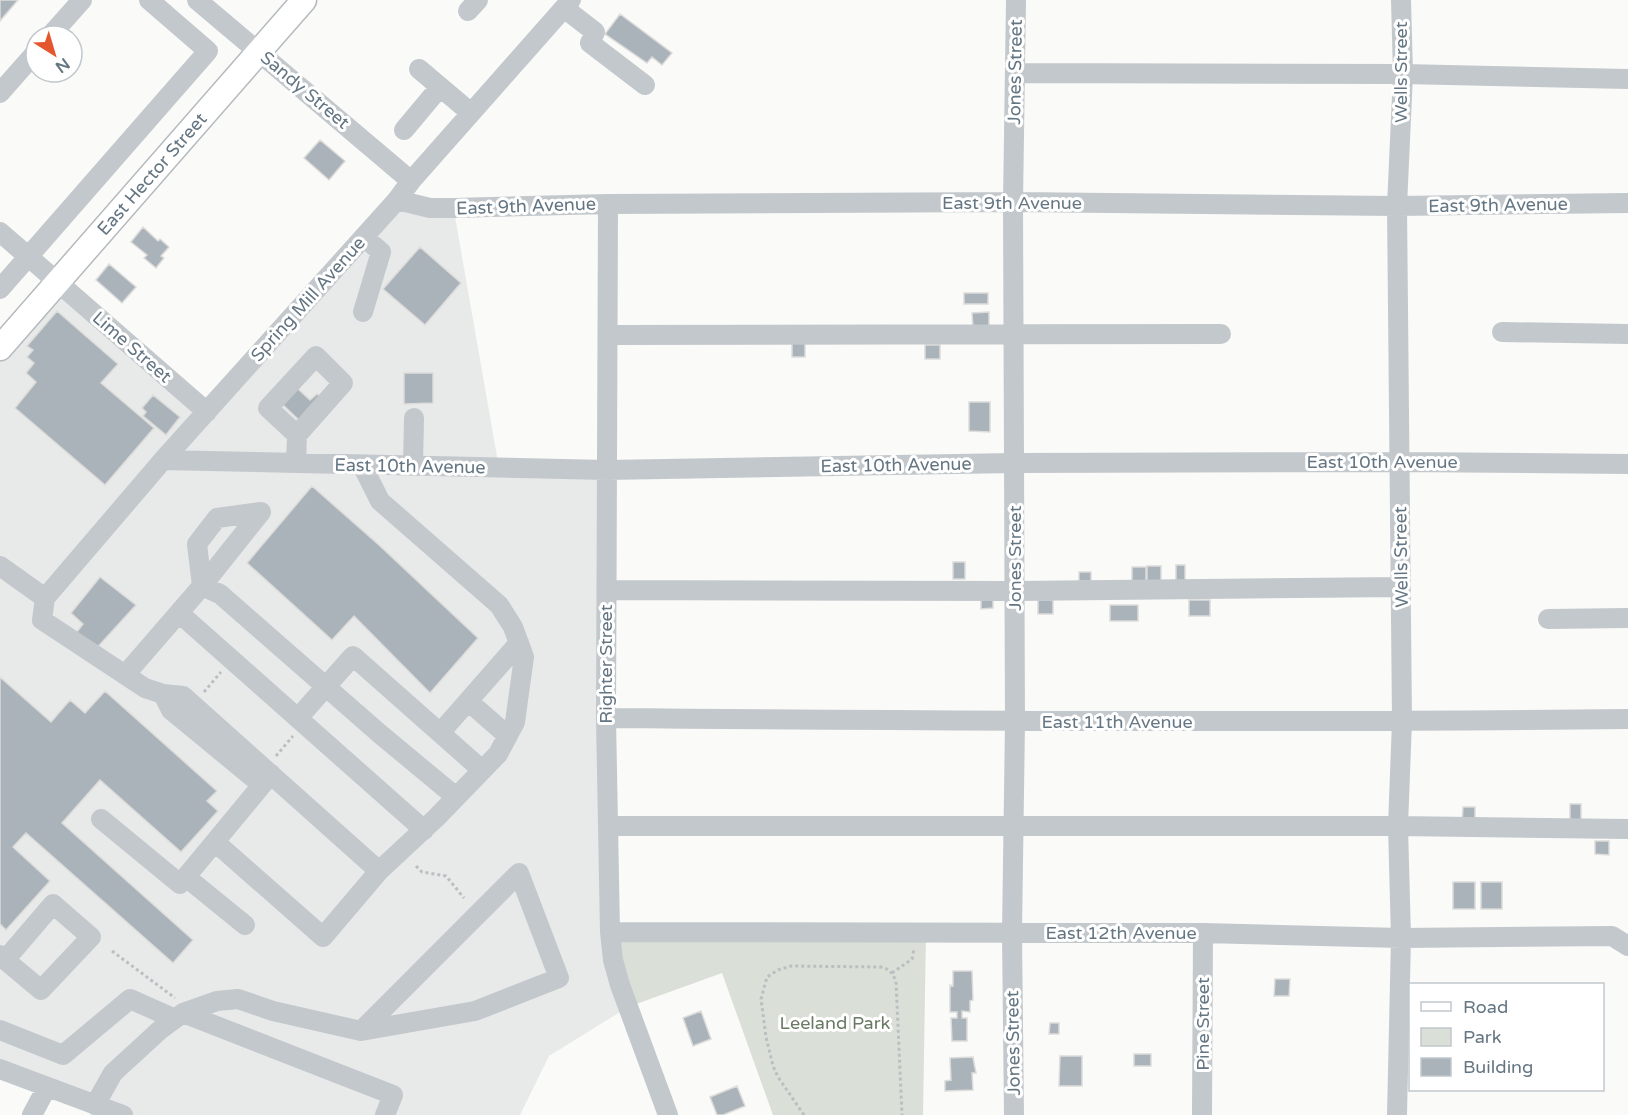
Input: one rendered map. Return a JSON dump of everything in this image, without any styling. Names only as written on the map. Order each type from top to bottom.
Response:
[{"type":"main road","name":"East Hector Street","points":[[0,348],[304,0]]},
{"type":"street","points":[[61,24],[82,0]]},
{"type":"street","points":[[0,288],[208,51],[149,0]]},
{"type":"street","name":"Sandy Street","points":[[198,0],[411,181]]},
{"type":"street","name":"Jones Street","points":[[1014,1115],[1011,933],[1015,722],[1013,202],[1016,0]]},
{"type":"street","name":"Wells Street","points":[[1397,1115],[1401,938],[1398,826],[1402,721],[1397,206],[1403,74],[1401,0]]},
{"type":"street","points":[[567,4],[595,32],[590,43],[645,85]]},
{"type":"street","name":"Spring Mill Avenue","points":[[45,598],[163,460],[397,200],[411,181],[567,4]]},
{"type":"street","points":[[0,93],[24,66]]},
{"type":"street","points":[[419,69],[471,113]]},
{"type":"street","points":[[1015,73],[1403,74],[1628,79]]},
{"type":"street","points":[[404,130],[440,87]]},
{"type":"street","name":"East 9th Avenue","points":[[397,200],[430,208],[608,204],[1013,202],[1397,206],[1628,203]]},
{"type":"street","name":"Righter Street","points":[[608,204],[606,718],[610,932],[613,960],[620,985],[669,1115]]},
{"type":"street","name":"Lime Street","points":[[0,232],[207,412]]},
{"type":"street","points":[[363,312],[381,252],[364,237]]},
{"type":"street","points":[[1502,332],[1628,334]]},
{"type":"street","points":[[608,334],[1221,334]]},
{"type":"street","points":[[413,466],[414,418]]},
{"type":"street","points":[[297,435],[297,463]]},
{"type":"street","name":"East 10th Avenue","points":[[163,460],[607,470],[1015,464],[1400,462],[1628,464]]},
{"type":"street","points":[[215,842],[323,937],[379,871],[424,830],[498,754],[515,722],[524,657],[513,627],[499,604],[380,501],[362,465]]},
{"type":"street","points":[[0,566],[45,598],[42,620],[145,688],[162,694],[183,696],[266,776],[379,871]]},
{"type":"street","points":[[125,675],[202,586],[220,594],[456,797]]},
{"type":"street","points":[[607,590],[1015,591],[1401,587]]},
{"type":"street","points":[[179,613],[295,727],[424,830]]},
{"type":"street","points":[[1548,619],[1628,618]]},
{"type":"street","points":[[440,733],[519,643]]},
{"type":"street","points":[[295,727],[326,686],[353,656],[482,770]]},
{"type":"street","points":[[162,694],[171,710],[266,776]]},
{"type":"street","points":[[468,702],[507,736]]},
{"type":"street","name":"East 11th Avenue","points":[[606,718],[1015,722],[1628,719]]},
{"type":"street","points":[[101,819],[180,884],[266,776]]},
{"type":"street","points":[[608,826],[1398,826],[1628,829]]},
{"type":"street","points":[[95,1105],[113,1073],[179,1011],[217,1001],[238,999],[273,1011],[361,1031],[476,1011],[559,978],[519,873],[361,1031]]},
{"type":"street","points":[[186,877],[245,925]]},
{"type":"street","name":"East 12th Avenue","points":[[610,932],[1203,933],[1401,938],[1612,936],[1628,946]]},
{"type":"street","name":"Pine Street","points":[[1202,1115],[1203,933]]},
{"type":"street","points":[[0,1030],[63,1055],[130,999],[179,1011],[393,1095],[385,1115]]},
{"type":"street","points":[[0,1020],[22,1039]]},
{"type":"street","points":[[0,1070],[123,1115]]},
{"type":"street","points":[[32,1115],[47,1087]]},
{"type":"path","points":[[193,704],[228,664]]},
{"type":"path","points":[[266,776],[295,727]]},
{"type":"path","points":[[416,866],[422,872],[446,876],[464,898]]},
{"type":"path","points":[[892,973],[912,959],[914,932]]},
{"type":"path","points":[[111,951],[179,1011]]},
{"type":"path","points":[[804,1115],[773,1066],[761,999],[767,977],[791,966],[881,966],[892,973],[896,981],[902,1115]]},
{"type":"shaded area","points":[[453,205],[499,468],[607,470],[610,932],[628,1007],[549,1056],[520,1115],[123,1115],[0,1070],[0,348],[57,283],[207,412],[390,206]]},
{"type":"green space","name":"Leeland Park","points":[[610,932],[926,932],[923,1115],[773,1115],[722,973],[628,1007]]},
{"type":"building","points":[[0,0],[18,0],[0,21]]},
{"type":"building","points":[[620,14],[672,53],[662,65],[652,57],[647,63],[605,34]]},
{"type":"building","points":[[320,140],[345,161],[329,180],[304,158]]},
{"type":"building","points":[[143,227],[158,241],[160,239],[169,247],[161,256],[164,258],[156,268],[144,258],[147,255],[131,242]]},
{"type":"building","points":[[420,247],[461,283],[425,325],[383,289]]},
{"type":"building","points":[[109,264],[136,287],[122,303],[96,280]]},
{"type":"building","points":[[964,293],[988,293],[988,304],[964,304]]},
{"type":"building","points":[[57,311],[118,364],[101,383],[154,428],[105,485],[15,408],[36,382],[26,373],[34,363],[27,357],[33,350],[27,346]]},
{"type":"building","points":[[989,312],[989,327],[973,328],[972,313]]},
{"type":"building","points":[[792,343],[805,343],[805,357],[792,357]]},
{"type":"building","points":[[925,345],[940,345],[940,359],[925,359]]},
{"type":"building","points":[[404,373],[433,373],[433,403],[404,404]]},
{"type":"building","points":[[297,388],[310,400],[317,394],[321,397],[301,422],[282,404]]},
{"type":"building","points":[[153,395],[180,417],[166,435],[143,416],[146,412],[142,408]]},
{"type":"building","points":[[969,402],[990,402],[990,432],[969,431]]},
{"type":"building","points":[[312,486],[478,638],[430,693],[354,616],[332,640],[247,563]]},
{"type":"building","points":[[953,562],[965,562],[965,579],[953,579]]},
{"type":"building","points":[[1176,565],[1185,565],[1185,582],[1176,582]]},
{"type":"building","points":[[1147,566],[1161,566],[1161,582],[1147,582]]},
{"type":"building","points":[[1132,567],[1146,567],[1146,582],[1132,582]]},
{"type":"building","points":[[1079,572],[1091,572],[1091,581],[1079,581]]},
{"type":"building","points":[[100,577],[136,605],[94,651],[73,637],[83,624],[71,613]]},
{"type":"building","points":[[981,600],[993,600],[993,608],[981,609]]},
{"type":"building","points":[[1038,600],[1053,600],[1053,614],[1038,614]]},
{"type":"building","points":[[1189,600],[1210,600],[1210,616],[1189,616]]},
{"type":"building","points":[[1110,605],[1138,605],[1138,621],[1110,621]]},
{"type":"building","points":[[0,677],[51,722],[70,700],[85,713],[105,691],[217,791],[207,801],[218,811],[181,852],[100,780],[62,823],[193,940],[173,963],[26,833],[13,847],[50,881],[6,930],[0,924]]},
{"type":"building","points":[[1570,804],[1581,804],[1581,821],[1570,821]]},
{"type":"building","points":[[1463,807],[1475,807],[1475,825],[1462,824]]},
{"type":"building","points":[[1595,841],[1609,841],[1609,855],[1595,854]]},
{"type":"building","points":[[1453,882],[1475,882],[1475,909],[1453,909]]},
{"type":"building","points":[[1481,882],[1502,882],[1502,909],[1481,909]]},
{"type":"building","points":[[953,971],[972,971],[973,1000],[970,1001],[970,1012],[962,1011],[962,1018],[967,1018],[967,1041],[952,1041],[951,1018],[957,1018],[957,1012],[950,1012],[950,985],[953,986]]},
{"type":"building","points":[[1275,979],[1290,979],[1289,996],[1274,996]]},
{"type":"building","points":[[701,1011],[711,1039],[693,1046],[683,1018]]},
{"type":"building","points":[[1050,1023],[1059,1023],[1059,1034],[1049,1034]]},
{"type":"building","points":[[1134,1054],[1151,1054],[1151,1066],[1134,1066]]},
{"type":"building","points":[[1060,1056],[1082,1056],[1082,1086],[1059,1086]]},
{"type":"building","points":[[973,1057],[976,1073],[972,1073],[973,1090],[945,1091],[945,1081],[951,1080],[950,1058]]},
{"type":"building","points":[[737,1086],[745,1106],[723,1115],[717,1115],[710,1097]]}]
